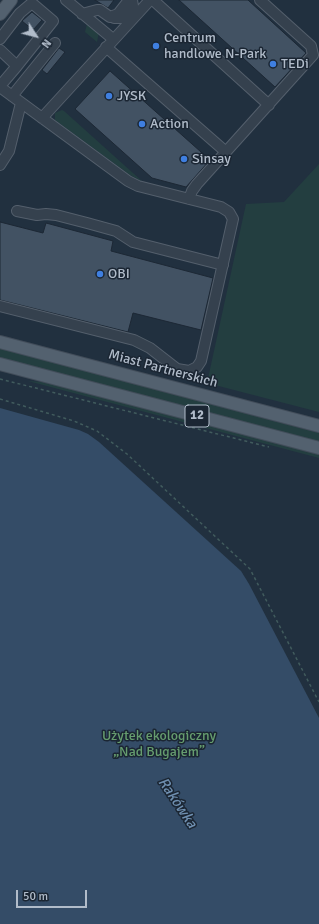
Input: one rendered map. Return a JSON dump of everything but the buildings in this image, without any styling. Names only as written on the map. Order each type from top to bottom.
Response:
[{"type":"main road","points":[[0,12],[11,0]]},
{"type":"main road","name":"Miast Partnerskich","points":[[0,342],[319,426]]},
{"type":"main road","name":"12","points":[[0,364],[319,448]]},
{"type":"lane","points":[[11,0],[20,13]]},
{"type":"lane","points":[[66,0],[226,152]]},
{"type":"lane","points":[[110,17],[118,14],[129,0]]},
{"type":"lane","points":[[82,14],[100,10],[110,17],[120,19],[125,17],[133,6],[132,0]]},
{"type":"lane","points":[[42,118],[150,0]]},
{"type":"lane","points":[[153,0],[269,106]]},
{"type":"lane","points":[[189,199],[192,191],[198,184],[313,55],[314,52],[312,46],[260,0]]},
{"type":"lane","points":[[0,39],[20,13],[30,4],[34,4],[53,21],[0,86],[128,181],[138,186],[226,209],[232,215],[233,224],[201,361],[197,367],[189,371],[177,369],[150,348],[134,340],[0,306]]},
{"type":"lane","points":[[12,96],[55,43]]},
{"type":"lane","points":[[34,44],[46,54]]},
{"type":"lane","points":[[0,50],[17,66]]},
{"type":"lane","points":[[0,165],[9,151],[22,103]]},
{"type":"lane","points":[[17,211],[37,215],[56,215],[116,231],[133,242],[223,265]]},
{"type":"path","points":[[0,379],[273,448]]},
{"type":"path","points":[[0,399],[74,421],[97,431],[127,454],[250,569],[319,702]]},
{"type":"green space","points":[[87,24],[99,32],[97,42],[85,32]]},
{"type":"green space","points":[[62,110],[143,182],[130,175],[55,120],[55,113]]},
{"type":"green space","points":[[319,164],[319,412],[207,383],[246,204],[284,202]]},
{"type":"green space","points":[[0,348],[319,433],[319,442],[0,358]]},
{"type":"green space","points":[[28,381],[44,382],[319,454],[319,458]]},
{"type":"water","name":"Użytek ekologiczny „Nad Bugajem”","points":[[0,408],[79,430],[88,434],[99,442],[241,571],[319,718],[319,924],[0,924]]},
{"type":"place","name":"Centrum handlowe N-Park","points":[[156,46]]},
{"type":"place","name":"TEDi","points":[[273,64]]},
{"type":"place","name":"JYSK","points":[[109,96]]},
{"type":"place","name":"Action","points":[[142,124]]},
{"type":"place","name":"Sinsay","points":[[184,159]]},
{"type":"place","name":"OBI","points":[[100,274]]},
{"type":"water label","name":"Rakówka","points":[[177,803]]}]
